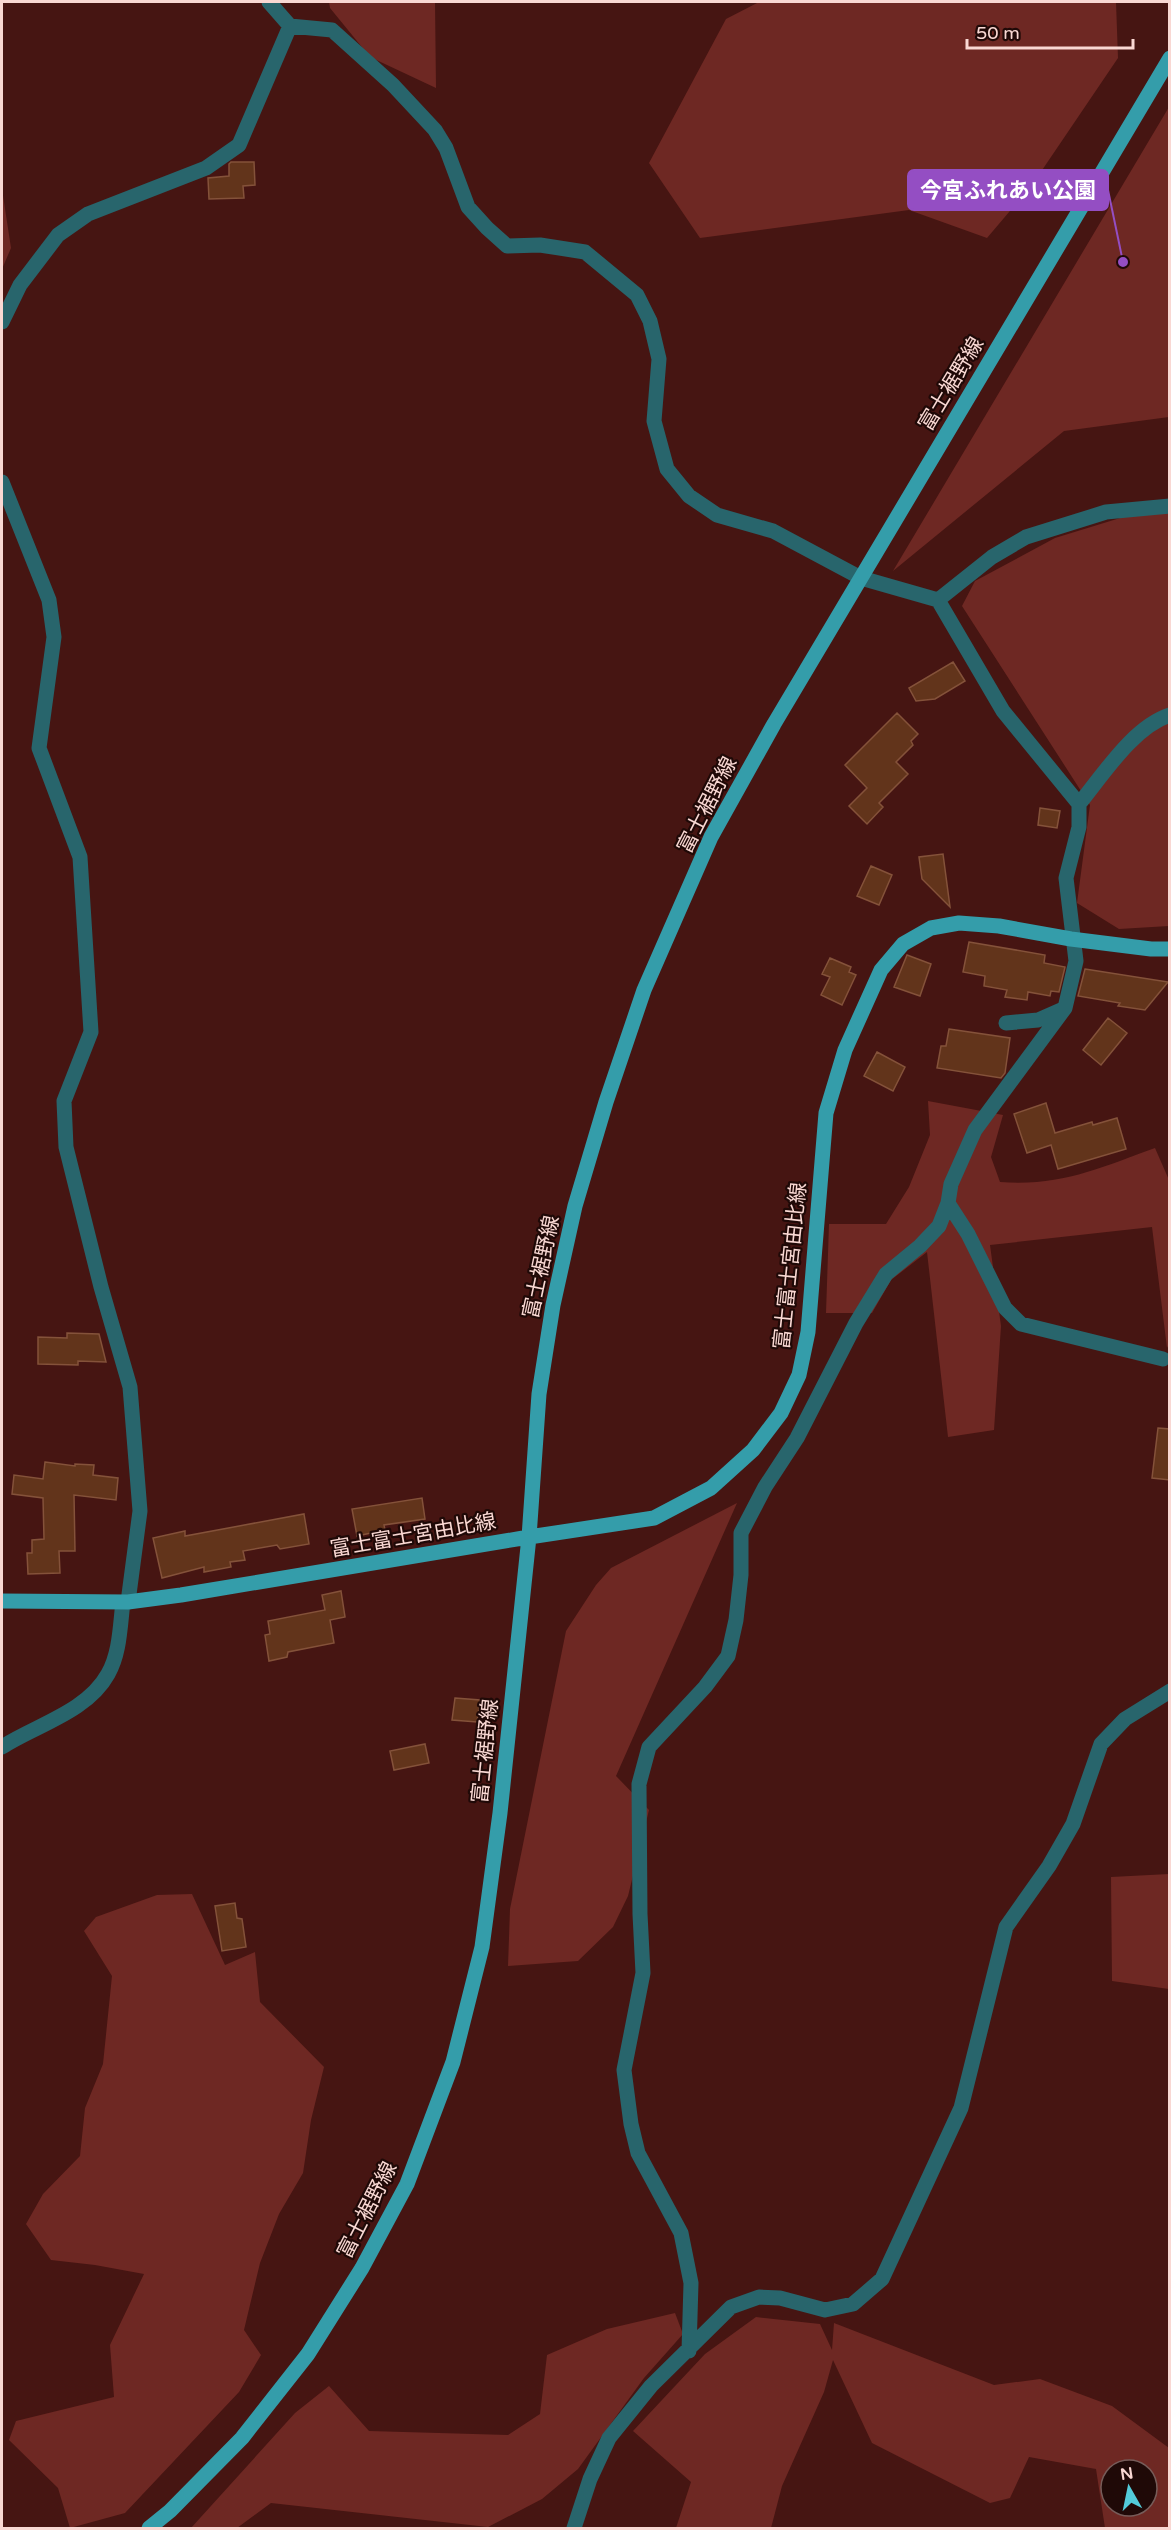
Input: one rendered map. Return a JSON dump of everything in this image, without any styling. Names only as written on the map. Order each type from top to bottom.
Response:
[{"type":"main road","name":"富士裾野線","points":[[149,2529],[170,2511],[242,2438],[308,2354],[362,2268],[407,2184],[453,2061],[482,1947],[501,1801],[529,1537],[539,1394],[553,1305],[575,1206],[606,1102],[644,990],[711,837],[774,724],[1170,58]]},
{"type":"main road","name":"富士富士宮由比線","points":[[2,1601],[126,1602],[181,1595],[654,1518],[711,1488],[753,1450],[781,1413],[799,1374],[808,1332],[826,1113],[846,1050],[881,970],[903,944],[932,928],[959,922],[999,926],[1071,939],[1151,949],[1170,949]]},
{"type":"street","points":[[269,2],[290,26],[332,30],[393,85],[435,130],[446,148],[468,207],[507,246],[540,245],[585,252],[637,295],[650,321],[659,359],[654,421],[668,469],[689,496],[717,515],[773,531],[861,578],[938,600],[1003,711],[1079,804],[1079,827],[1066,878],[1071,939],[1076,961],[1065,1008],[975,1130],[951,1184],[948,1203],[939,1226],[920,1246],[886,1274],[856,1323],[797,1438],[765,1487],[741,1533],[741,1575],[736,1620],[728,1656],[705,1687],[649,1747],[639,1784],[639,1902],[643,1973],[624,2070],[631,2124],[638,2153],[681,2233],[691,2283],[689,2351]]},
{"type":"street","points":[[2,322],[20,285],[58,235],[88,214],[206,168],[239,145],[290,26]]},
{"type":"street","points":[[2,482],[49,600],[54,637],[39,748],[80,857],[91,1032],[64,1101],[66,1147],[101,1287],[130,1387],[140,1511],[117,1650],[107,1675],[84,1702],[2,1747]]},
{"type":"street","points":[[938,600],[992,557],[1026,537],[1106,512],[1170,506]]},
{"type":"street","points":[[1079,804],[1135,737],[1156,720],[1170,716]]},
{"type":"street","points":[[1006,1023],[1038,1020],[1065,1008]]},
{"type":"street","points":[[948,1203],[968,1234],[1005,1308],[1021,1324],[1163,1359]]},
{"type":"street","points":[[574,2529],[590,2479],[609,2438],[651,2386],[731,2307],[759,2297],[780,2298],[825,2310],[853,2304],[882,2279],[961,2108],[1006,1927],[1049,1866],[1073,1824],[1101,1744],[1125,1719],[1170,1691]]},
{"type":"shaded area","points":[[329,2],[435,2],[436,88],[370,57],[330,8]]},
{"type":"shaded area","points":[[759,2],[1116,2],[1118,58],[1032,185],[987,238],[909,210],[700,238],[649,163],[726,19]]},
{"type":"shaded area","points":[[1169,107],[1169,417],[1064,431],[893,571]]},
{"type":"shaded area","points":[[2,189],[11,248],[2,269]]},
{"type":"shaded area","points":[[1169,503],[1169,926],[1119,929],[1077,903],[1090,805],[962,606],[975,581],[1055,538]]},
{"type":"shaded area","points":[[928,1101],[1003,1115],[991,1157],[1000,1182],[1041,1182],[1060,1179],[1097,1169],[1155,1148],[1169,1180],[1170,1342],[1167,1348],[1152,1227],[990,1245],[1001,1326],[994,1430],[948,1437],[927,1252],[891,1280],[872,1313],[826,1313],[829,1224],[886,1224],[909,1187],[930,1135]]},
{"type":"shaded area","points":[[737,1503],[616,1776],[649,1810],[628,1896],[613,1927],[578,1961],[508,1966],[510,1909],[566,1631],[596,1585],[611,1568]]},
{"type":"shaded area","points":[[1169,1874],[1169,1989],[1112,1981],[1111,1877]]},
{"type":"shaded area","points":[[192,1894],[225,1965],[255,1952],[260,2002],[324,2067],[311,2120],[303,2173],[279,2214],[260,2263],[244,2330],[261,2355],[239,2392],[125,2513],[70,2528],[58,2488],[9,2440],[16,2421],[114,2397],[110,2345],[144,2274],[51,2260],[26,2224],[43,2194],[80,2156],[85,2108],[103,2064],[112,1976],[84,1931],[96,1917],[157,1895]]},
{"type":"shaded area","points":[[675,2313],[683,2334],[644,2378],[578,2469],[542,2499],[488,2527],[271,2503],[237,2528],[191,2528],[295,2413],[329,2386],[369,2431],[508,2435],[540,2414],[547,2355],[607,2329]]},
{"type":"shaded area","points":[[756,2317],[820,2324],[832,2350],[834,2323],[994,2385],[1040,2379],[1112,2406],[1169,2448],[1169,2528],[1105,2528],[1103,2518],[1159,2518],[1159,2458],[1099,2458],[1099,2489],[1096,2469],[1029,2457],[1010,2498],[990,2503],[872,2443],[833,2360],[824,2392],[782,2486],[771,2528],[676,2528],[691,2482],[633,2431],[705,2354]]},
{"type":"building","points":[[231,162],[254,162],[255,185],[243,186],[244,198],[209,199],[208,178],[229,176]]},
{"type":"building","points":[[953,662],[965,681],[935,699],[916,701],[909,688]]},
{"type":"building","points":[[897,713],[918,734],[911,741],[913,745],[896,762],[908,774],[879,803],[883,807],[867,824],[849,806],[867,788],[845,765]]},
{"type":"building","points":[[1040,808],[1060,811],[1057,828],[1038,825]]},
{"type":"building","points":[[943,854],[950,907],[922,879],[919,857]]},
{"type":"building","points":[[871,866],[892,875],[879,905],[857,896]]},
{"type":"building","points":[[969,942],[1045,955],[1044,963],[1065,967],[1059,992],[1051,991],[1050,996],[1028,992],[1027,1000],[1005,997],[1007,990],[984,986],[985,976],[963,972]]},
{"type":"building","points":[[907,955],[931,964],[920,996],[894,987]]},
{"type":"building","points":[[830,958],[851,967],[849,972],[856,975],[842,1005],[821,995],[830,977],[822,974]]},
{"type":"building","points":[[1085,969],[1168,982],[1145,1010],[1118,1006],[1120,1003],[1078,996]]},
{"type":"building","points":[[1108,1018],[1127,1033],[1101,1065],[1083,1050]]},
{"type":"building","points":[[949,1029],[1010,1038],[1005,1073],[1001,1078],[937,1068],[941,1046],[946,1046]]},
{"type":"building","points":[[877,1052],[905,1067],[893,1091],[864,1076]]},
{"type":"building","points":[[1046,1103],[1055,1133],[1092,1122],[1093,1125],[1117,1118],[1126,1149],[1058,1169],[1051,1145],[1027,1153],[1014,1114]]},
{"type":"building","points":[[67,1333],[99,1334],[106,1362],[78,1361],[78,1365],[38,1364],[38,1337],[67,1338]]},
{"type":"building","points":[[1158,1428],[1170,1429],[1170,1480],[1152,1478]]},
{"type":"building","points":[[45,1462],[75,1466],[75,1464],[94,1465],[93,1475],[118,1478],[116,1500],[74,1495],[75,1551],[59,1551],[60,1573],[28,1574],[27,1553],[32,1553],[32,1540],[44,1539],[43,1498],[12,1494],[14,1475],[43,1479]]},
{"type":"building","points":[[422,1498],[425,1519],[384,1525],[385,1530],[357,1536],[352,1509]]},
{"type":"building","points":[[304,1514],[309,1544],[280,1549],[277,1545],[243,1551],[245,1560],[230,1562],[231,1567],[204,1572],[204,1567],[162,1578],[153,1538],[185,1531],[185,1536]]},
{"type":"building","points":[[341,1591],[345,1617],[330,1620],[334,1643],[288,1652],[287,1657],[269,1661],[265,1635],[270,1634],[268,1621],[325,1610],[322,1595]]},
{"type":"building","points":[[455,1698],[480,1700],[477,1722],[452,1720]]},
{"type":"building","points":[[425,1744],[429,1763],[394,1770],[390,1751]]},
{"type":"building","points":[[235,1903],[237,1918],[242,1919],[246,1947],[222,1951],[215,1906]]},
{"type":"place","name":"今宮ふれあい公園","points":[[1123,262]]}]
